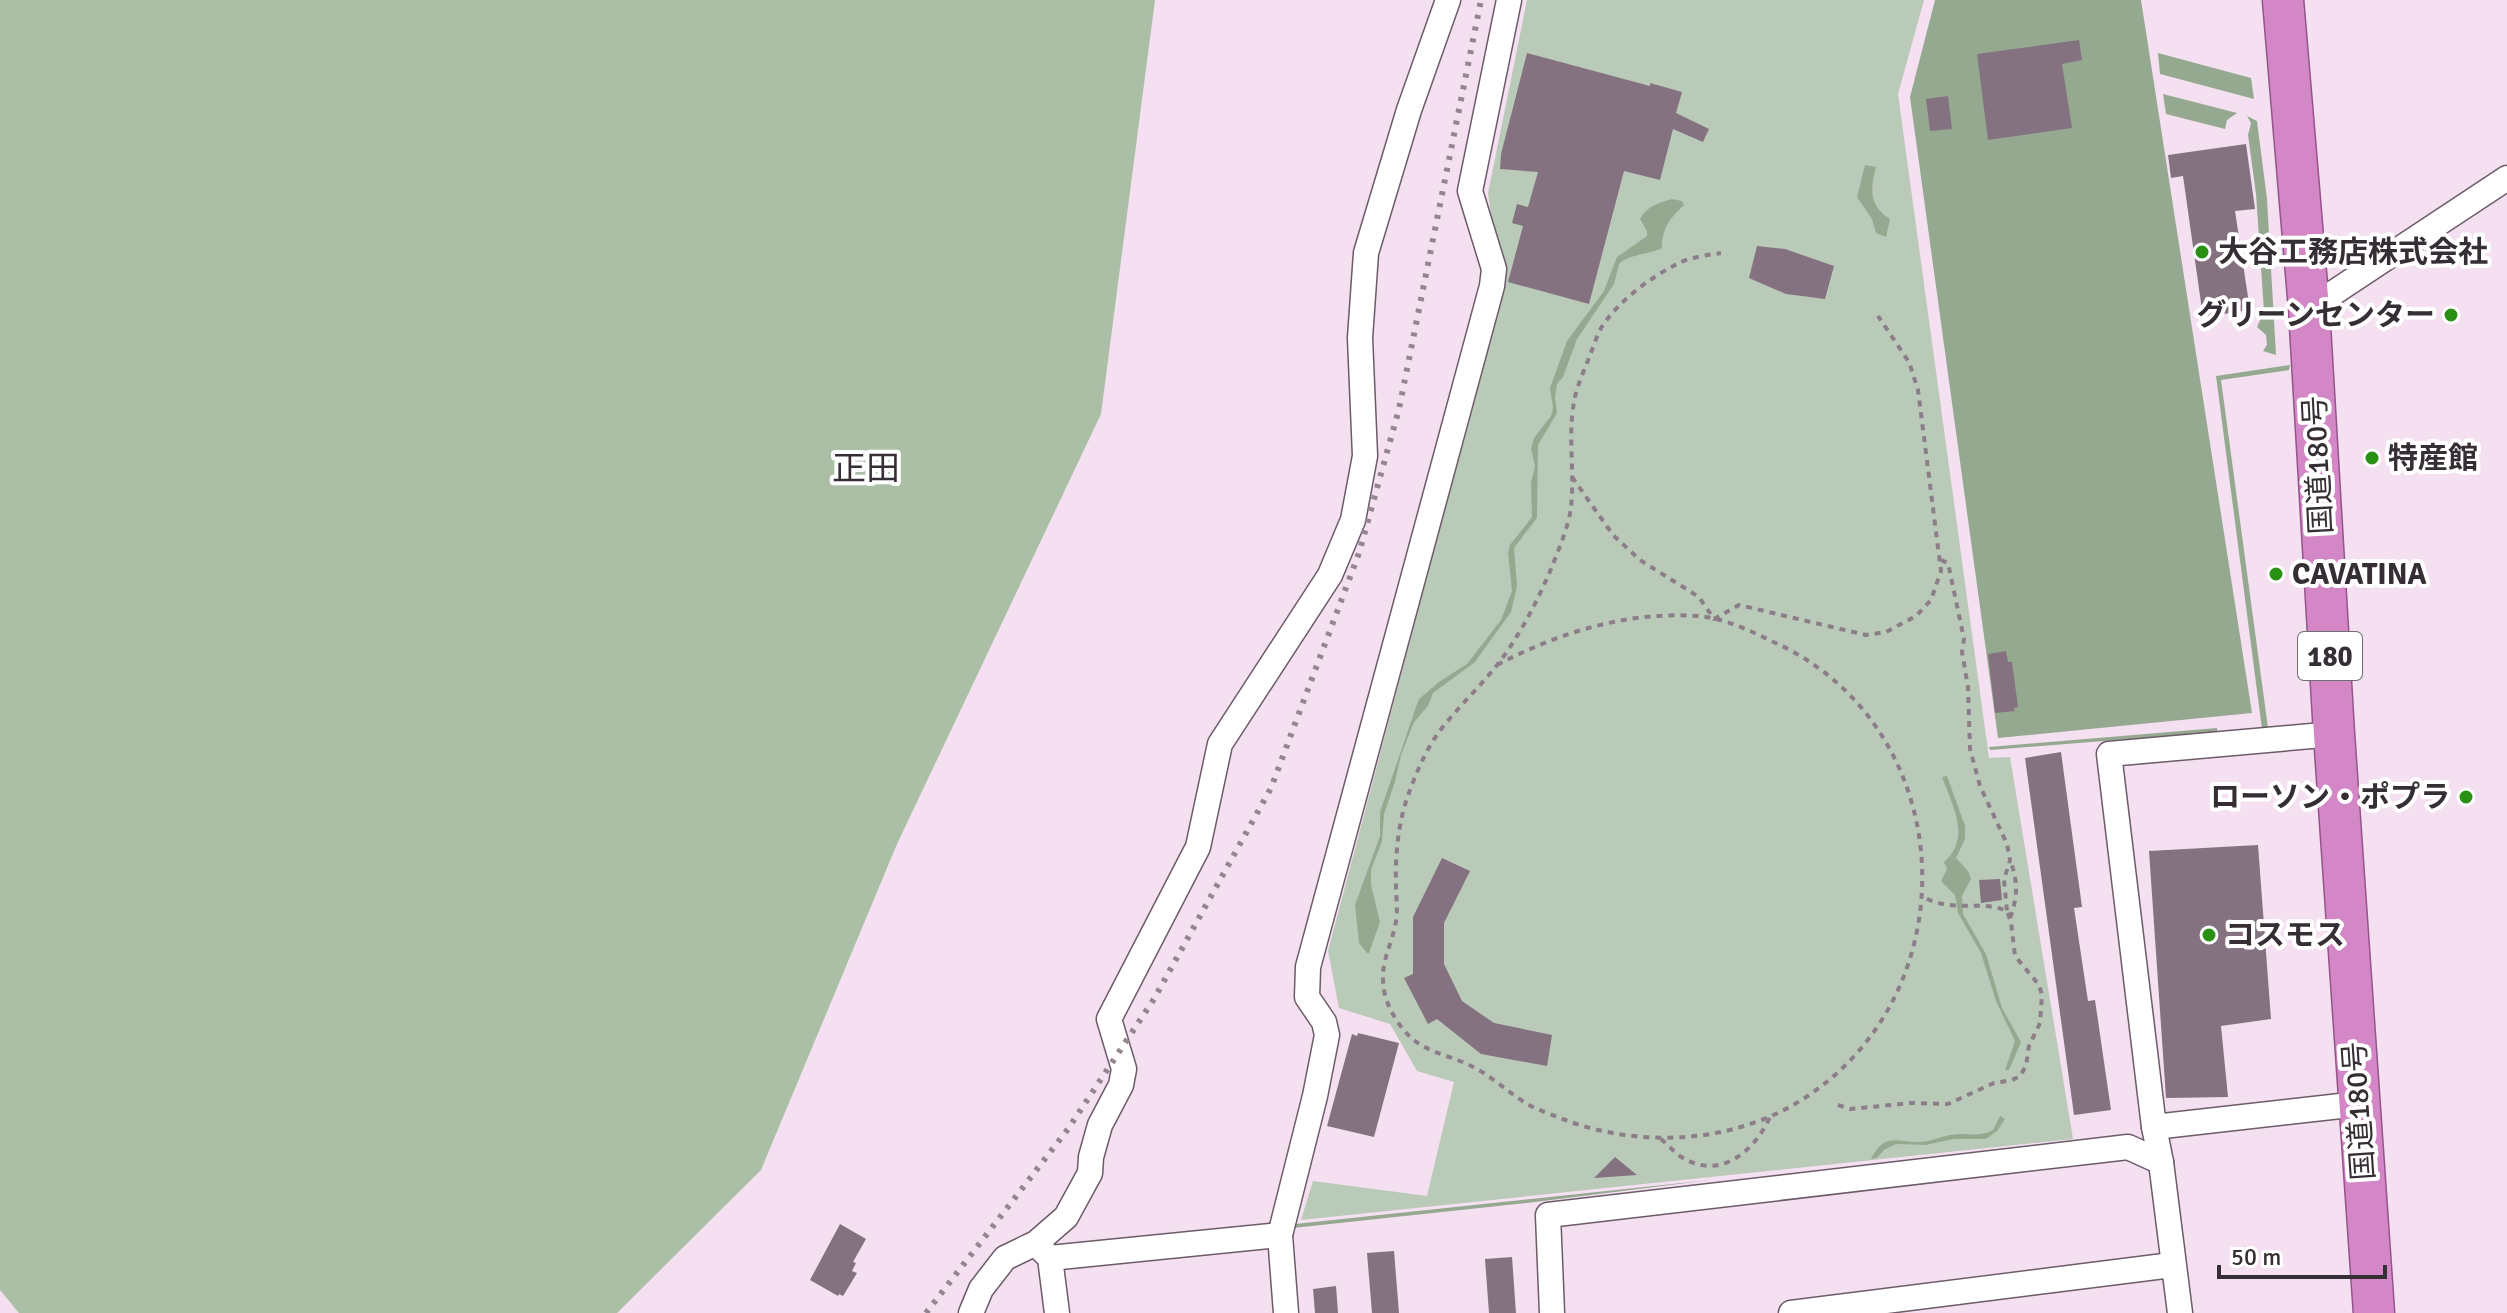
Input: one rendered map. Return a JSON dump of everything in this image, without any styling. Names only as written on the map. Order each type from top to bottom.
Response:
[{"type":"highway","name":"国道180号","points":[[2283,0],[2309,309],[2334,734],[2374,1313]]},
{"type":"street","points":[[1057,1313],[1043,1251],[1090,1173],[1100,1125],[1121,1085],[1124,1069],[1109,1019],[1198,847],[1220,744],[1330,575],[1353,520],[1365,456],[1360,338],[1366,253],[1409,110],[1448,0]]},
{"type":"street","points":[[1286,1313],[1280,1235],[1327,1035],[1324,1022],[1307,997],[1308,967],[1492,286],[1494,269],[1470,191],[1509,0]]},
{"type":"street","points":[[2309,309],[2507,178]]},
{"type":"street","points":[[2180,1313],[2109,754],[2334,734]]},
{"type":"street","points":[[2154,1127],[2358,1104]]},
{"type":"street","points":[[1552,1313],[1548,1215],[2128,1147],[2161,1162]]},
{"type":"street","points":[[971,1313],[981,1289],[1005,1258],[1043,1251],[1280,1235]]},
{"type":"street","points":[[1791,1313],[2172,1265]]},
{"type":"path","points":[[1497,665],[1567,635],[1608,623],[1643,617],[1701,616],[1748,630],[1793,652],[1823,672],[1858,704],[1896,760],[1912,797],[1920,843],[1922,896],[1917,935],[1901,985],[1882,1018],[1844,1066],[1813,1092],[1770,1117],[1707,1134],[1661,1139],[1603,1130],[1570,1122],[1531,1106],[1481,1070],[1415,1042],[1396,1020],[1386,996],[1383,961],[1396,919],[1397,842],[1409,792],[1436,735],[1497,665],[1521,629],[1550,570],[1571,510],[1575,396],[1601,327],[1633,293],[1683,261],[1721,253]]},
{"type":"path","points":[[1714,619],[1739,605],[1866,635],[1886,632],[1916,616],[1931,600],[1941,571],[1918,390],[1909,362],[1878,316]]},
{"type":"path","points":[[1571,476],[1613,535],[1640,560],[1699,597],[1714,619]]},
{"type":"path","points":[[1940,559],[1948,563],[1962,627],[1970,749],[1980,786],[2007,844],[2015,875],[2017,892],[2010,918]]},
{"type":"path","points":[[1838,1105],[1850,1109],[1912,1103],[1948,1104],[1994,1083],[2020,1076],[2040,1023],[2042,995],[2039,985],[2015,956],[2004,880],[2010,860]]},
{"type":"path","points":[[1922,896],[1955,907],[1985,906],[2007,911]]},
{"type":"path","points":[[1661,1139],[1679,1156],[1693,1163],[1711,1165],[1737,1159],[1748,1151],[1759,1139],[1770,1117]]},
{"type":"shaded area","points":[[0,0],[1155,0],[1101,414],[897,844],[761,1170],[617,1313],[19,1313],[0,1290]]},
{"type":"shaded area","points":[[1527,0],[1924,0],[1898,94],[1989,758],[2010,757],[2073,1139],[1301,1220],[1313,1181],[1427,1196],[1454,1082],[1417,1071],[1390,1024],[1339,1008],[1328,951],[1502,293],[1488,193]]},
{"type":"shaded area","points":[[1935,0],[2141,0],[2252,713],[1998,738],[1910,97]]},
{"type":"shaded area","points":[[2158,53],[2251,78],[2254,99],[2160,74]]},
{"type":"shaded area","points":[[2163,94],[2237,113],[2227,120],[2225,129],[2166,114]]},
{"type":"shaded area","points":[[2247,116],[2257,121],[2267,199],[2276,355],[2263,351],[2267,345],[2266,335],[2257,327],[2264,311],[2256,194],[2248,135],[2251,123]]},
{"type":"shaded area","points":[[1865,165],[1876,167],[1873,196],[1878,208],[1890,219],[1886,237],[1876,233],[1872,219],[1857,197]]},
{"type":"shaded area","points":[[1672,199],[1682,201],[1684,205],[1668,224],[1662,248],[1628,258],[1619,264],[1614,284],[1577,339],[1563,377],[1557,384],[1557,413],[1538,445],[1537,518],[1514,548],[1517,586],[1511,612],[1475,662],[1433,693],[1428,706],[1414,722],[1401,755],[1384,814],[1382,841],[1371,870],[1371,885],[1380,922],[1367,953],[1359,943],[1355,905],[1380,836],[1380,812],[1419,699],[1467,664],[1501,620],[1512,591],[1510,545],[1532,517],[1531,483],[1535,466],[1531,449],[1534,438],[1551,416],[1550,388],[1567,341],[1604,291],[1617,257],[1647,236],[1640,219],[1653,206]]},
{"type":"shaded area","points":[[2290,365],[2289,370],[2221,380],[2268,728],[2262,729],[2216,376]]},
{"type":"shaded area","points":[[2217,728],[2217,732],[1990,750],[1989,747]]},
{"type":"shaded area","points":[[1947,776],[1965,826],[1965,839],[1956,858],[1971,879],[1962,896],[1963,914],[1986,954],[2002,1008],[2021,1042],[2009,1070],[2005,1070],[2015,1041],[1996,1001],[1981,953],[1958,913],[1955,895],[1941,881],[1947,869],[1944,862],[1957,843],[1958,832],[1942,777]]},
{"type":"shaded area","points":[[2000,1116],[2005,1119],[1997,1131],[1986,1139],[1954,1139],[1925,1145],[1896,1144],[1871,1159],[1881,1145],[1892,1140],[1923,1142],[1950,1135],[1987,1132],[1993,1130]]},
{"type":"shaded area","points":[[1710,1180],[1535,1202],[1293,1228],[1295,1224]]},
{"type":"building","points":[[2079,40],[2082,60],[2062,64],[2072,128],[1988,140],[1977,54]]},
{"type":"building","points":[[1527,53],[1682,92],[1676,113],[1709,129],[1703,142],[1673,129],[1660,180],[1624,171],[1589,304],[1508,282],[1523,226],[1512,223],[1517,204],[1528,207],[1538,172],[1500,169],[1501,154]]},
{"type":"building","points":[[1948,96],[1952,129],[1930,131],[1926,99]]},
{"type":"building","points":[[2246,144],[2255,209],[2235,211],[2250,310],[2203,317],[2183,176],[2171,178],[2168,155]]},
{"type":"building","points":[[1757,246],[1785,249],[1834,266],[1825,299],[1786,294],[1749,278]]},
{"type":"building","points":[[2006,651],[2008,662],[2012,662],[2018,707],[2014,708],[2015,711],[1995,713],[1988,654]]},
{"type":"building","points":[[2061,752],[2082,907],[2074,908],[2088,1001],[2095,1000],[2111,1110],[2074,1115],[2025,758]]},
{"type":"building","name":"コスモス","points":[[2258,845],[2271,1019],[2221,1026],[2228,1097],[2166,1098],[2149,851]]},
{"type":"building","points":[[1442,858],[1470,871],[1444,923],[1444,964],[1462,1001],[1494,1023],[1552,1035],[1547,1066],[1481,1054],[1437,1019],[1428,1024],[1404,978],[1413,974],[1413,917]]},
{"type":"building","points":[[2000,879],[2002,900],[1981,903],[1979,880]]},
{"type":"building","points":[[1358,1033],[1399,1043],[1374,1137],[1327,1126],[1352,1034],[1357,1036]]},
{"type":"building","points":[[1615,1157],[1637,1175],[1594,1178]]},
{"type":"building","points":[[840,1224],[866,1239],[853,1262],[856,1263],[852,1271],[857,1273],[843,1296],[810,1280]]},
{"type":"building","points":[[1394,1251],[1399,1313],[1372,1313],[1367,1253]]},
{"type":"building","points":[[1512,1257],[1516,1313],[1489,1313],[1485,1259]]},
{"type":"building","points":[[1336,1286],[1338,1313],[1315,1313],[1313,1289]]},
{"type":"railway","points":[[926,1313],[1068,1129],[1154,999],[1271,788],[1359,553],[1399,409],[1481,0]]},
{"type":"place","name":"大谷工務店株式会社","points":[[2202,252]]},
{"type":"place","name":"グリーンセンター","points":[[2451,315]]},
{"type":"place","name":"特産館","points":[[2372,458]]},
{"type":"place","name":"CAVATINA","points":[[2276,574]]},
{"type":"place","name":"ローソン・ポプラ","points":[[2466,797]]},
{"type":"place","name":"コスモス","points":[[2209,935]]},
{"type":"district","name":"正田","points":[[866,468]]}]
